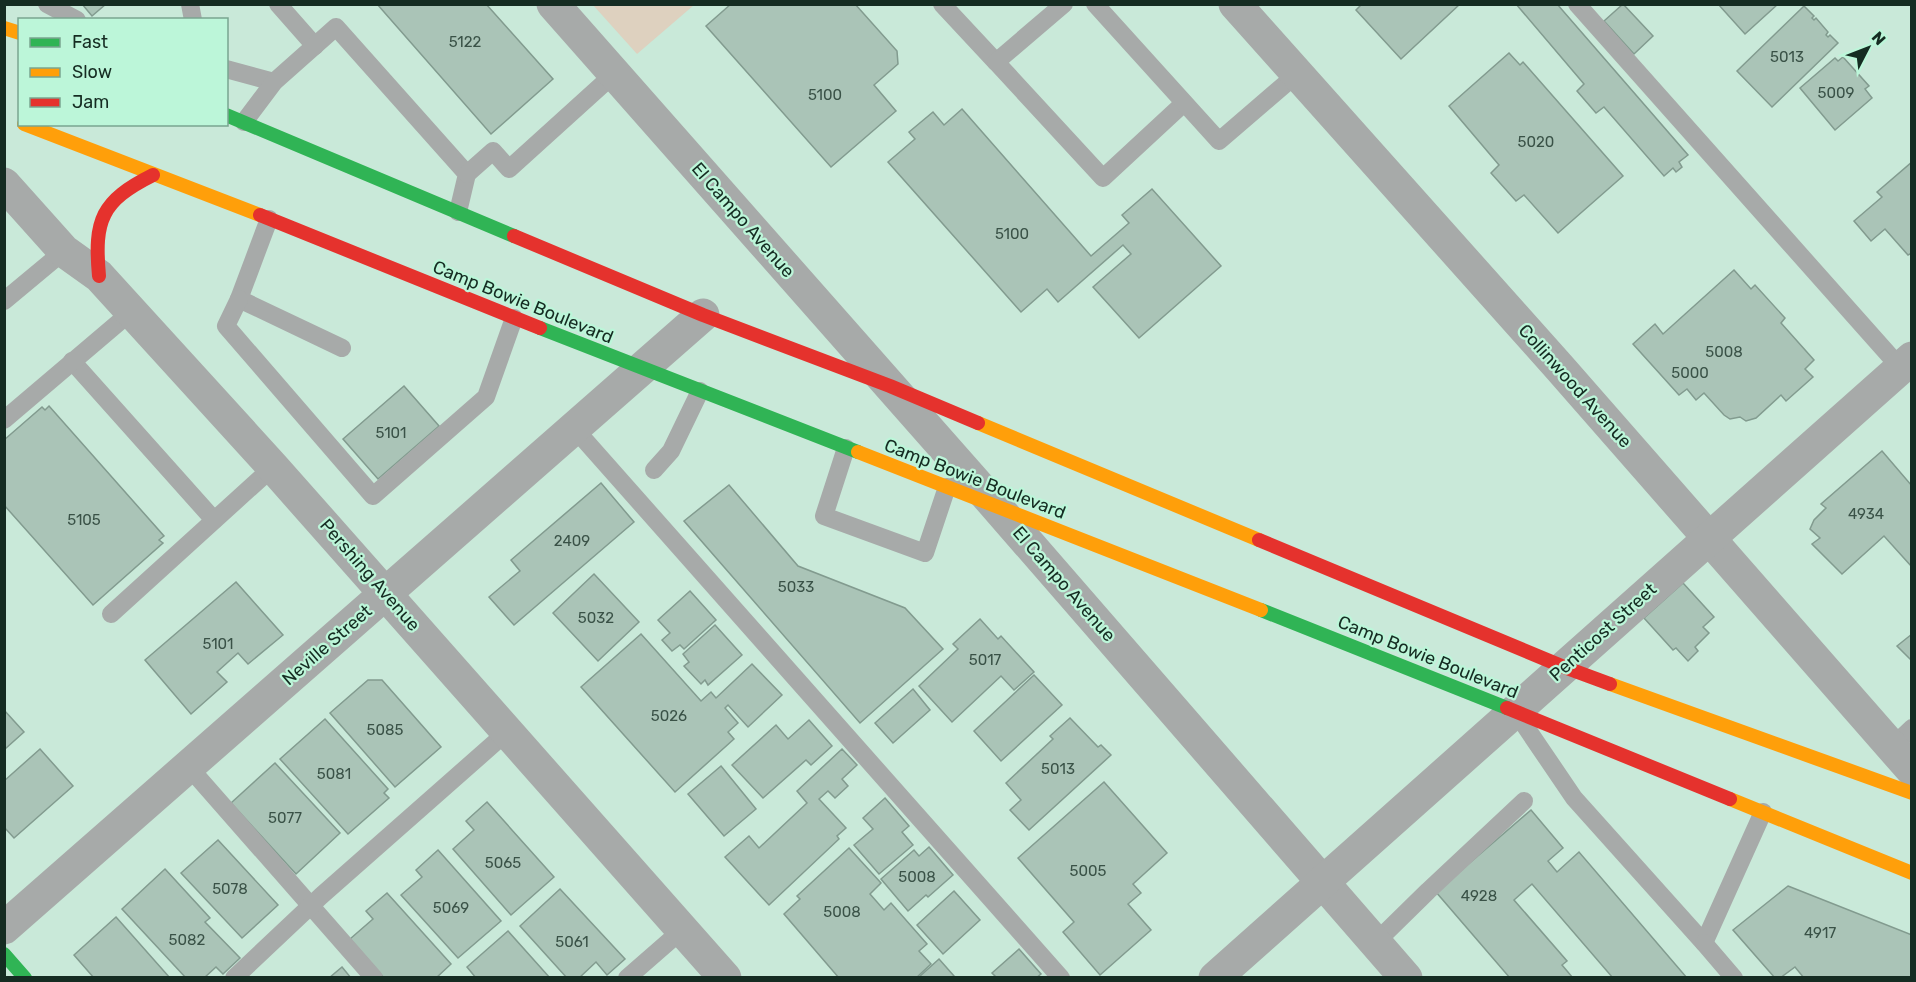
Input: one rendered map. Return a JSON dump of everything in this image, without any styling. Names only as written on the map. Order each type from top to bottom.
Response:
[{"type":"main road","points":[[228,116],[703,315],[890,386],[1564,667],[1911,793]]},
{"type":"main road","name":"Camp Bowie Boulevard","points":[[28,126],[1515,711],[1911,873]]},
{"type":"main road","points":[[99,276],[96,253],[98,231],[105,212],[119,193],[131,184],[153,175]]},
{"type":"main road","points":[[4,954],[25,978]]},
{"type":"street","name":"El Campo Avenue","points":[[553,4],[995,505],[1406,978]]},
{"type":"street","name":"Collinwood Avenue","points":[[1235,4],[1710,538],[1905,748]]},
{"type":"street","name":"Pershing Avenue","points":[[4,184],[64,251],[99,276],[273,466],[725,978]]},
{"type":"street","name":"Neville Street","points":[[4,928],[703,315]]},
{"type":"street","name":"Penticost Street","points":[[1215,978],[1710,538],[1908,369]]},
{"type":"lane","points":[[47,4],[73,18]]},
{"type":"lane","points":[[278,4],[315,46]]},
{"type":"lane","points":[[942,4],[1103,178],[1184,103]]},
{"type":"lane","points":[[1095,4],[1219,141],[1297,74]]},
{"type":"lane","points":[[1577,4],[1908,369]]},
{"type":"lane","points":[[996,62],[1063,5]]},
{"type":"lane","points":[[244,122],[274,82],[336,27],[467,174]]},
{"type":"lane","points":[[228,70],[274,82]]},
{"type":"lane","points":[[458,212],[467,174],[493,151],[510,169],[614,74]]},
{"type":"lane","points":[[269,219],[239,299],[226,326],[373,496],[486,397],[513,318]]},
{"type":"lane","points":[[4,302],[64,251]]},
{"type":"lane","points":[[239,299],[342,348]]},
{"type":"lane","points":[[4,420],[131,312]]},
{"type":"lane","points":[[72,361],[214,520]]},
{"type":"lane","points":[[654,470],[671,451],[700,391]]},
{"type":"lane","points":[[574,428],[1061,978]]},
{"type":"lane","points":[[846,447],[824,516],[925,553],[947,487]]},
{"type":"lane","points":[[111,614],[273,466]]},
{"type":"lane","points":[[1515,711],[1574,798],[1734,978]]},
{"type":"lane","points":[[234,978],[311,906],[507,732]]},
{"type":"lane","points":[[188,766],[374,978]]},
{"type":"lane","points":[[1375,943],[1524,801]]},
{"type":"lane","points":[[1704,944],[1763,812]]},
{"type":"lane","points":[[627,978],[682,930]]},
{"type":"shaded area","points":[[593,5],[694,5],[637,54]]},
{"type":"building","points":[[82,4],[106,4],[92,16]]},
{"type":"building","points":[[377,4],[486,4],[553,79],[491,134]]},
{"type":"building","points":[[731,4],[855,4],[897,51],[898,64],[874,85],[896,111],[831,167],[706,26]]},
{"type":"building","points":[[1362,4],[1460,4],[1401,59],[1356,10]]},
{"type":"building","points":[[1516,4],[1557,4],[1688,155],[1679,162],[1682,167],[1676,172],[1673,168],[1664,176],[1604,107],[1596,113],[1577,91],[1584,84]]},
{"type":"building","points":[[1623,4],[1653,36],[1634,54],[1604,21]]},
{"type":"building","points":[[1718,4],[1778,4],[1745,34]]},
{"type":"building","points":[[1804,6],[1814,16],[1812,18],[1814,20],[1816,18],[1828,32],[1826,35],[1828,37],[1830,35],[1838,43],[1772,107],[1737,71]]},
{"type":"building","points":[[1509,53],[1520,65],[1523,62],[1623,176],[1558,233],[1524,195],[1516,201],[1491,173],[1499,165],[1449,106]]},
{"type":"building","points":[[1843,57],[1869,86],[1865,89],[1872,98],[1835,130],[1800,88],[1835,58],[1838,61]]},
{"type":"building","points":[[962,109],[1091,256],[1129,223],[1122,215],[1152,189],[1221,266],[1139,338],[1093,287],[1131,254],[1123,245],[1058,302],[1047,289],[1021,312],[888,162],[915,139],[909,132],[933,112],[944,125]]},
{"type":"building","points":[[1912,162],[1912,253],[1908,255],[1885,229],[1871,241],[1854,221],[1882,197],[1877,192]]},
{"type":"building","points":[[1734,270],[1751,289],[1755,285],[1785,318],[1781,323],[1814,360],[1805,369],[1813,377],[1786,401],[1781,395],[1756,418],[1746,421],[1740,417],[1730,419],[1724,415],[1704,393],[1696,400],[1687,389],[1679,395],[1633,344],[1655,324],[1663,334]]},
{"type":"building","points":[[404,386],[439,426],[378,479],[343,439]]},
{"type":"building","points":[[49,406],[164,536],[159,540],[163,543],[93,605],[4,505],[4,440],[42,407],[45,410]]},
{"type":"building","points":[[1882,451],[1912,486],[1912,567],[1884,536],[1842,574],[1812,544],[1820,538],[1810,529],[1814,520],[1826,508],[1821,504]]},
{"type":"building","points":[[601,483],[634,522],[514,625],[489,597],[520,571],[511,560]]},
{"type":"building","points":[[729,485],[798,566],[905,608],[943,649],[860,723],[684,521]]},
{"type":"building","points":[[594,574],[639,622],[598,661],[553,613]]},
{"type":"building","points":[[236,582],[283,635],[248,664],[238,653],[217,672],[227,682],[191,714],[145,660]]},
{"type":"building","points":[[1683,583],[1714,617],[1703,627],[1709,633],[1695,647],[1698,651],[1688,661],[1676,648],[1673,650],[1644,618]]},
{"type":"building","points":[[690,591],[716,620],[684,649],[680,645],[672,651],[662,640],[670,633],[658,620]]},
{"type":"building","points":[[980,619],[998,639],[1001,636],[1034,672],[1014,690],[1001,676],[952,722],[919,686],[958,649],[953,644]]},
{"type":"building","points":[[715,625],[742,655],[708,685],[705,680],[701,684],[684,666],[689,662],[683,654]]},
{"type":"building","points":[[641,634],[701,701],[711,692],[716,698],[752,664],[782,695],[748,727],[728,705],[725,708],[738,723],[728,732],[734,739],[675,792],[581,687]]},
{"type":"building","points":[[1912,634],[1912,661],[1897,646]]},
{"type":"building","points":[[1034,675],[1062,705],[1001,761],[974,731]]},
{"type":"building","points":[[368,680],[382,680],[441,747],[395,787],[330,713]]},
{"type":"building","points":[[913,689],[930,710],[893,743],[875,723]]},
{"type":"building","points":[[4,710],[24,732],[5,749],[4,749]]},
{"type":"building","points":[[1070,718],[1098,747],[1101,745],[1111,755],[1029,830],[1010,810],[1021,800],[1006,783],[1053,739],[1050,736]]},
{"type":"building","points":[[325,719],[388,789],[384,793],[389,798],[348,834],[280,759]]},
{"type":"building","points":[[809,720],[832,746],[811,765],[806,760],[763,798],[732,765],[776,725],[788,739]]},
{"type":"building","points":[[40,749],[73,786],[14,838],[4,827],[4,781]]},
{"type":"building","points":[[842,749],[857,765],[842,779],[848,786],[835,798],[828,791],[819,799],[846,828],[837,836],[839,839],[769,905],[725,857],[749,836],[759,848],[807,803],[797,791]]},
{"type":"building","points":[[275,763],[340,833],[296,874],[231,803]]},
{"type":"building","points":[[721,766],[756,809],[724,836],[688,794]]},
{"type":"building","points":[[1104,782],[1167,853],[1133,884],[1141,893],[1128,904],[1151,930],[1100,975],[1063,932],[1074,922],[1018,858]]},
{"type":"building","points":[[885,798],[909,826],[902,832],[913,845],[879,874],[854,845],[873,829],[863,818]]},
{"type":"building","points":[[487,802],[554,877],[511,915],[453,849],[474,830],[466,821]]},
{"type":"building","points":[[1531,810],[1563,848],[1548,861],[1557,872],[1579,852],[1687,978],[1613,978],[1532,884],[1514,900],[1567,961],[1562,965],[1573,978],[1510,978],[1436,892]]},
{"type":"building","points":[[218,840],[278,905],[242,938],[181,873]]},
{"type":"building","points":[[929,847],[953,875],[908,911],[881,879],[914,850],[919,856]]},
{"type":"building","points":[[849,848],[881,883],[870,894],[884,910],[891,903],[927,944],[919,951],[931,964],[916,978],[839,978],[784,914],[800,899],[797,896]]},
{"type":"building","points":[[438,850],[501,921],[458,958],[401,895],[422,877],[416,870]]},
{"type":"building","points":[[165,869],[210,918],[205,922],[240,958],[223,974],[216,967],[204,978],[186,978],[122,909]]},
{"type":"building","points":[[1788,886],[1912,935],[1912,978],[1804,978],[1795,967],[1780,978],[1775,978],[1733,930]]},
{"type":"building","points":[[560,889],[625,959],[607,975],[596,962],[579,978],[567,978],[520,926]]},
{"type":"building","points":[[954,891],[980,920],[943,954],[917,925]]},
{"type":"building","points":[[387,893],[451,964],[436,978],[384,978],[350,939],[373,919],[366,911]]},
{"type":"building","points":[[116,917],[170,978],[94,978],[74,955]]},
{"type":"building","points":[[508,931],[550,978],[476,978],[467,967]]},
{"type":"building","points":[[1019,949],[1041,974],[1036,978],[997,978],[992,973]]},
{"type":"building","points":[[939,959],[954,976],[952,978],[918,978]]},
{"type":"building","points":[[342,967],[351,978],[329,978]]},
{"type":"traffic: fast","points":[[228,116],[514,236]]},
{"type":"traffic: fast","points":[[540,328],[858,452]]},
{"type":"traffic: fast","points":[[1261,610],[1507,708]]},
{"type":"traffic: fast","points":[[4,954],[25,978]]},
{"type":"traffic: slow","points":[[4,28],[18,32]]},
{"type":"traffic: slow","points":[[29,126],[260,215]]},
{"type":"traffic: slow","points":[[978,423],[1259,540]]},
{"type":"traffic: slow","points":[[858,452],[1261,610]]},
{"type":"traffic: slow","points":[[1610,684],[1912,793]]},
{"type":"traffic: slow","points":[[1730,799],[1912,873]]},
{"type":"traffic: jam","points":[[99,276],[98,240],[105,214],[122,194],[153,175]]},
{"type":"traffic: jam","points":[[260,215],[540,328]]},
{"type":"traffic: jam","points":[[514,236],[703,315],[890,386],[978,423]]},
{"type":"traffic: jam","points":[[1259,540],[1610,684]]},
{"type":"traffic: jam","points":[[1507,708],[1730,799]]}]
